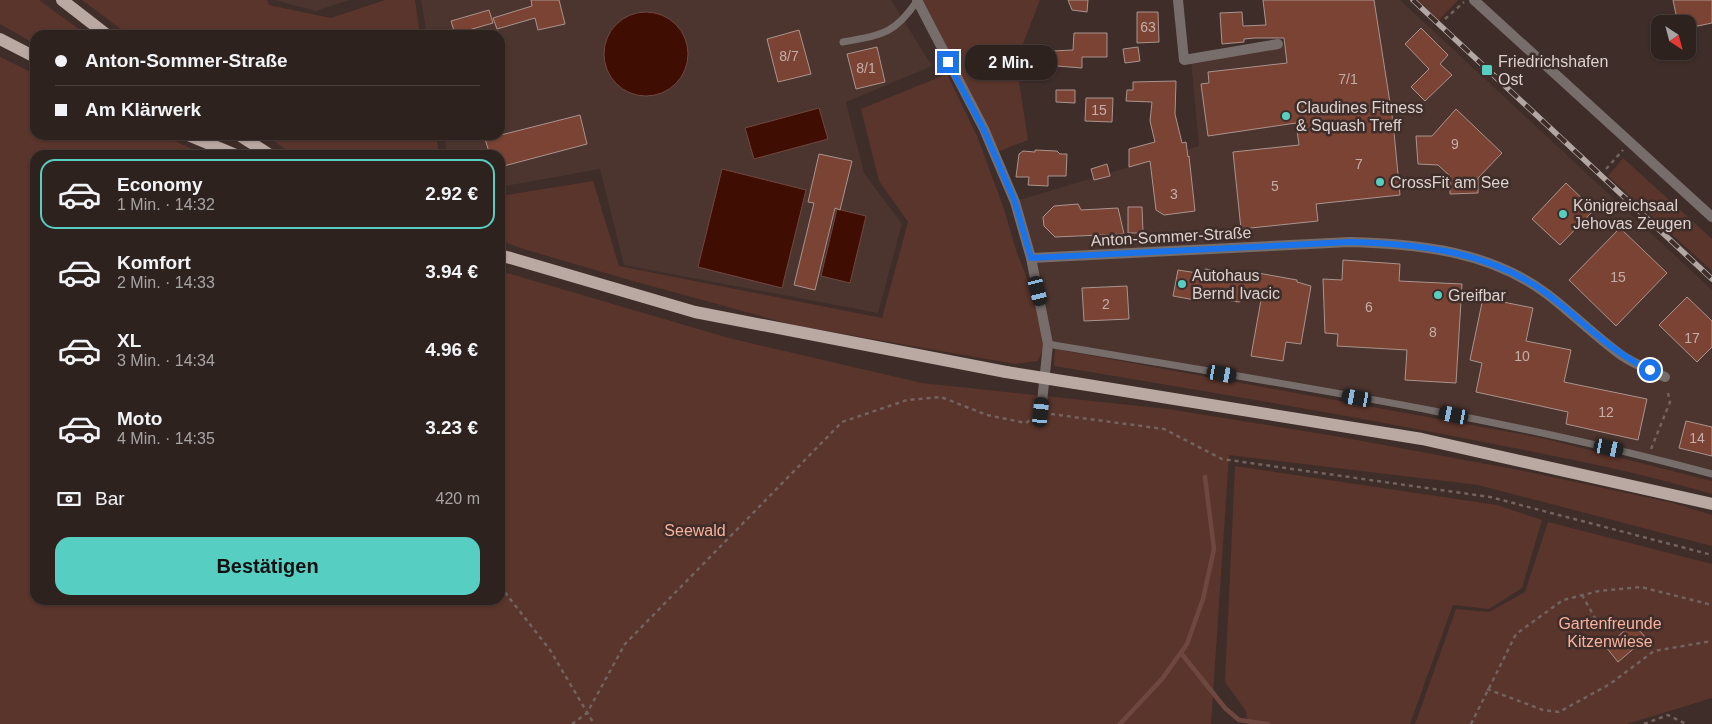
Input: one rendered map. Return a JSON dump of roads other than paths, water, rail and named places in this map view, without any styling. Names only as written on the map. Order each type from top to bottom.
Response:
[{"type":"main road","points":[[62,0],[100,30]]},
{"type":"main road","points":[[0,39],[30,54]]},
{"type":"main road","points":[[200,140],[224,150]]},
{"type":"main road","points":[[246,140],[262,150]]},
{"type":"main road","points":[[505,256],[695,312],[889,351],[1006,372],[1422,439],[1712,504]]},
{"type":"street","points":[[1178,0],[1184,60],[1278,44]]},
{"type":"street","points":[[1474,0],[1712,217]]},
{"type":"street","points":[[917,1],[984,130],[1015,202],[1031,258],[1048,344],[1041,412]]},
{"type":"street","name":"Anton-Sommer-Straße","points":[[1031,258],[1350,242],[1391,243],[1450,251],[1492,264],[1528,282],[1546,293],[1620,354],[1665,377]]},
{"type":"lane","points":[[843,42],[877,36],[898,25],[904,20],[917,1]]},
{"type":"lane","points":[[1048,344],[1434,411],[1648,457],[1712,474]]},
{"type":"waterway","points":[[1120,724],[1162,679],[1187,644],[1203,599],[1214,549],[1205,477]]},
{"type":"waterway","points":[[1181,653],[1225,708],[1239,720],[1268,724]]},
{"type":"railway","points":[[1413,0],[1712,279]]},
{"type":"place","name":"Friedrichshafen Ost","points":[[1487,70]]},
{"type":"place","name":"Claudines Fitness & Squash Treff","points":[[1286,116]]},
{"type":"place","name":"CrossFit am See","points":[[1380,182]]},
{"type":"place","name":"Königreichsaal Jehovas Zeugen","points":[[1563,214]]},
{"type":"place","name":"Autohaus Bernd Ivacic","points":[[1182,284]]},
{"type":"place","name":"Greifbar","points":[[1438,295]]},
{"type":"park label","name":"Seewald","points":[[695,530]]},
{"type":"park label","name":"Gartenfreunde Kitzenwiese","points":[[1610,632]]}]
